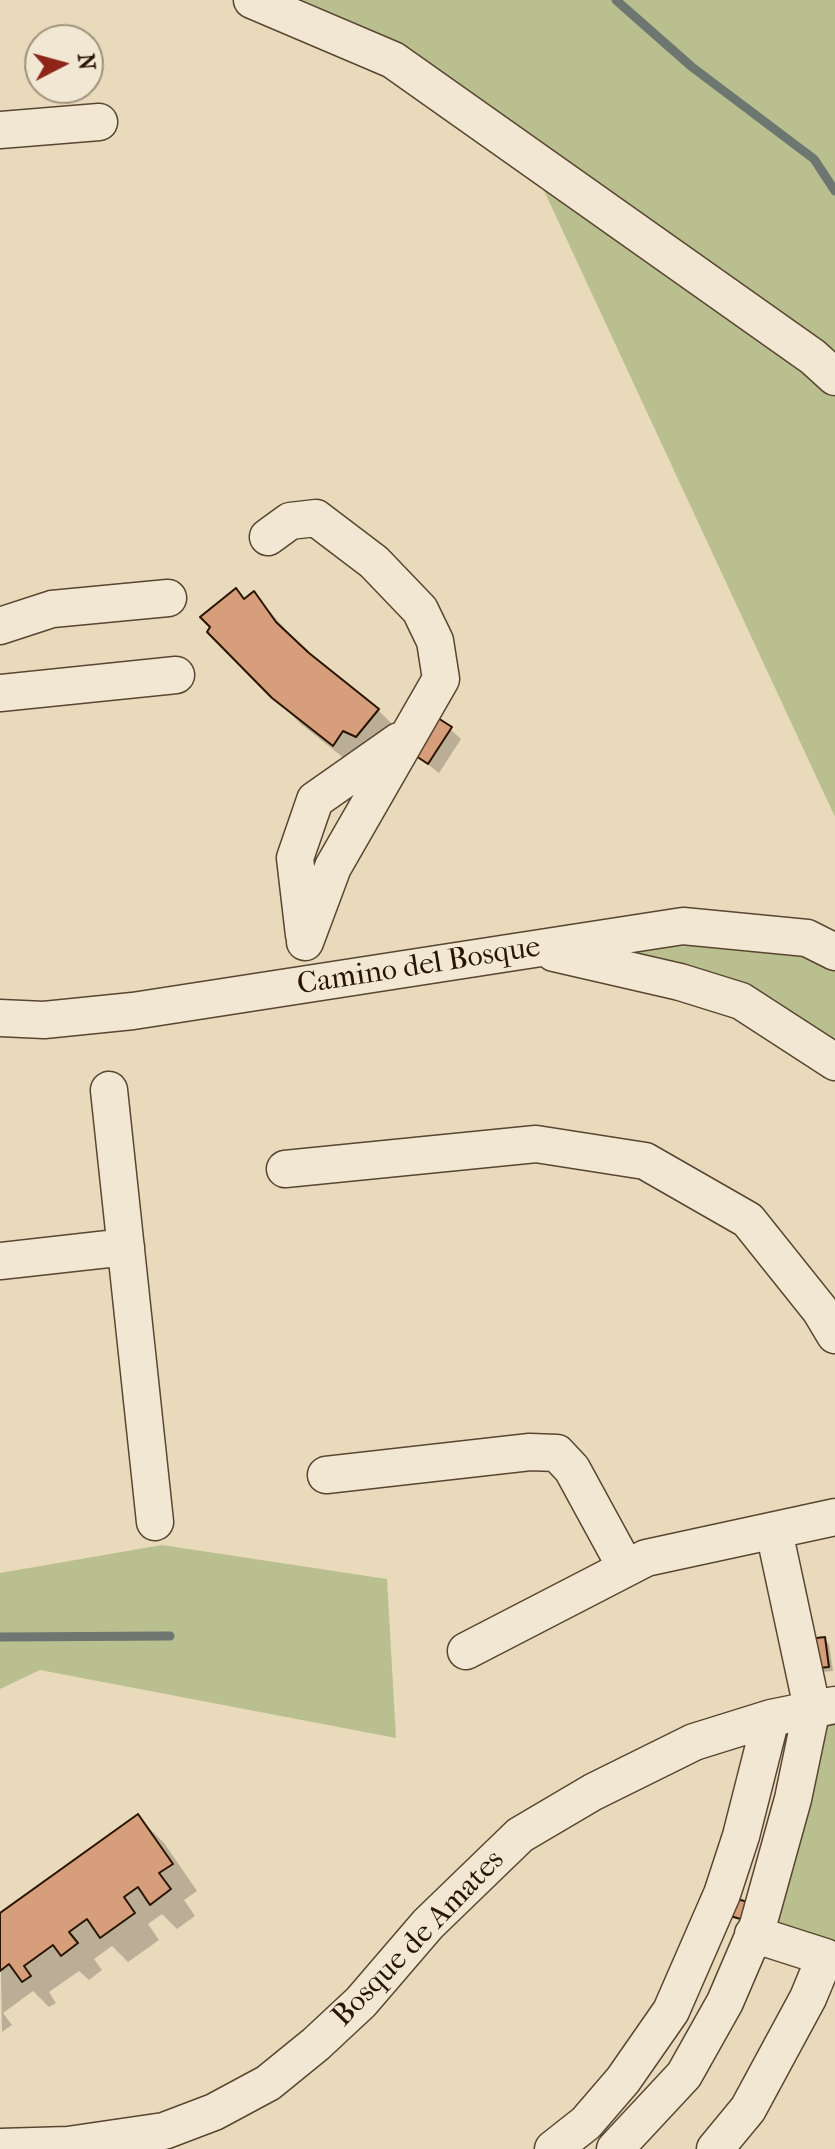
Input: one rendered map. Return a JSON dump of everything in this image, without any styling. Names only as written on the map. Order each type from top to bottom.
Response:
[{"type":"street","points":[[252,0],[393,60],[800,347],[835,377]]},
{"type":"street","points":[[0,130],[99,122]]},
{"type":"street","points":[[268,537],[290,521],[316,518],[374,562],[420,610],[435,641],[441,679],[333,867],[305,942]]},
{"type":"street","points":[[0,626],[52,609],[168,598]]},
{"type":"street","points":[[0,693],[176,675]]},
{"type":"street","points":[[304,984],[305,942],[295,858],[315,800],[409,735]]},
{"type":"street","name":"Camino del Bosque","points":[[0,1018],[44,1020],[133,1011],[683,926],[807,938],[835,952]]},
{"type":"street","points":[[537,949],[680,982],[741,1001],[835,1062]]},
{"type":"street","points":[[109,1090],[155,1522]]},
{"type":"street","points":[[285,1169],[536,1144],[645,1161],[748,1220],[820,1310],[835,1335]]},
{"type":"street","points":[[0,1261],[126,1247]]},
{"type":"street","points":[[326,1475],[530,1452],[557,1453],[572,1469],[626,1568]]},
{"type":"street","points":[[466,1651],[646,1558],[835,1517]]},
{"type":"street","points":[[615,2149],[684,2075],[725,2002],[749,1944],[824,1706],[774,1531]]},
{"type":"street","name":"Bosque de Amates","points":[[0,2147],[68,2145],[164,2131],[214,2112],[268,2083],[361,2002],[428,1924],[520,1835],[593,1792],[694,1742],[771,1718],[824,1706]]},
{"type":"street","points":[[553,2149],[586,2123],[623,2080],[671,2011],[704,1938],[741,1836],[771,1718]]},
{"type":"street","points":[[704,1938],[825,1957],[808,1998],[748,2109],[715,2149]]},
{"type":"green space","points":[[252,0],[835,0],[835,817],[527,154]]},
{"type":"green space","points":[[683,926],[835,952],[835,1062],[799,1036],[537,949]]},
{"type":"green space","points":[[162,1545],[387,1579],[396,1738],[40,1670],[0,1689],[0,1573]]},
{"type":"green space","points":[[835,1705],[835,1949],[758,1925],[793,1799]]},
{"type":"building","points":[[236,588],[244,599],[254,591],[276,622],[379,709],[356,737],[343,731],[333,746],[272,698],[207,632],[210,627],[200,617]]},
{"type":"building","points":[[427,711],[452,727],[428,764],[404,748]]},
{"type":"building","points":[[825,1637],[829,1667],[806,1669],[799,1640]]},
{"type":"building","points":[[138,1814],[173,1864],[159,1873],[171,1889],[150,1905],[138,1887],[124,1897],[135,1913],[100,1938],[87,1919],[69,1932],[78,1943],[61,1956],[53,1945],[24,1966],[31,1976],[22,1982],[9,1964],[0,1971],[0,1913]]},
{"type":"building","points":[[723,1895],[762,1906],[757,1924],[717,1912]]},
{"type":"waterway","points":[[616,0],[692,67],[814,159],[835,191]]},
{"type":"waterway","points":[[0,1637],[170,1636]]}]
